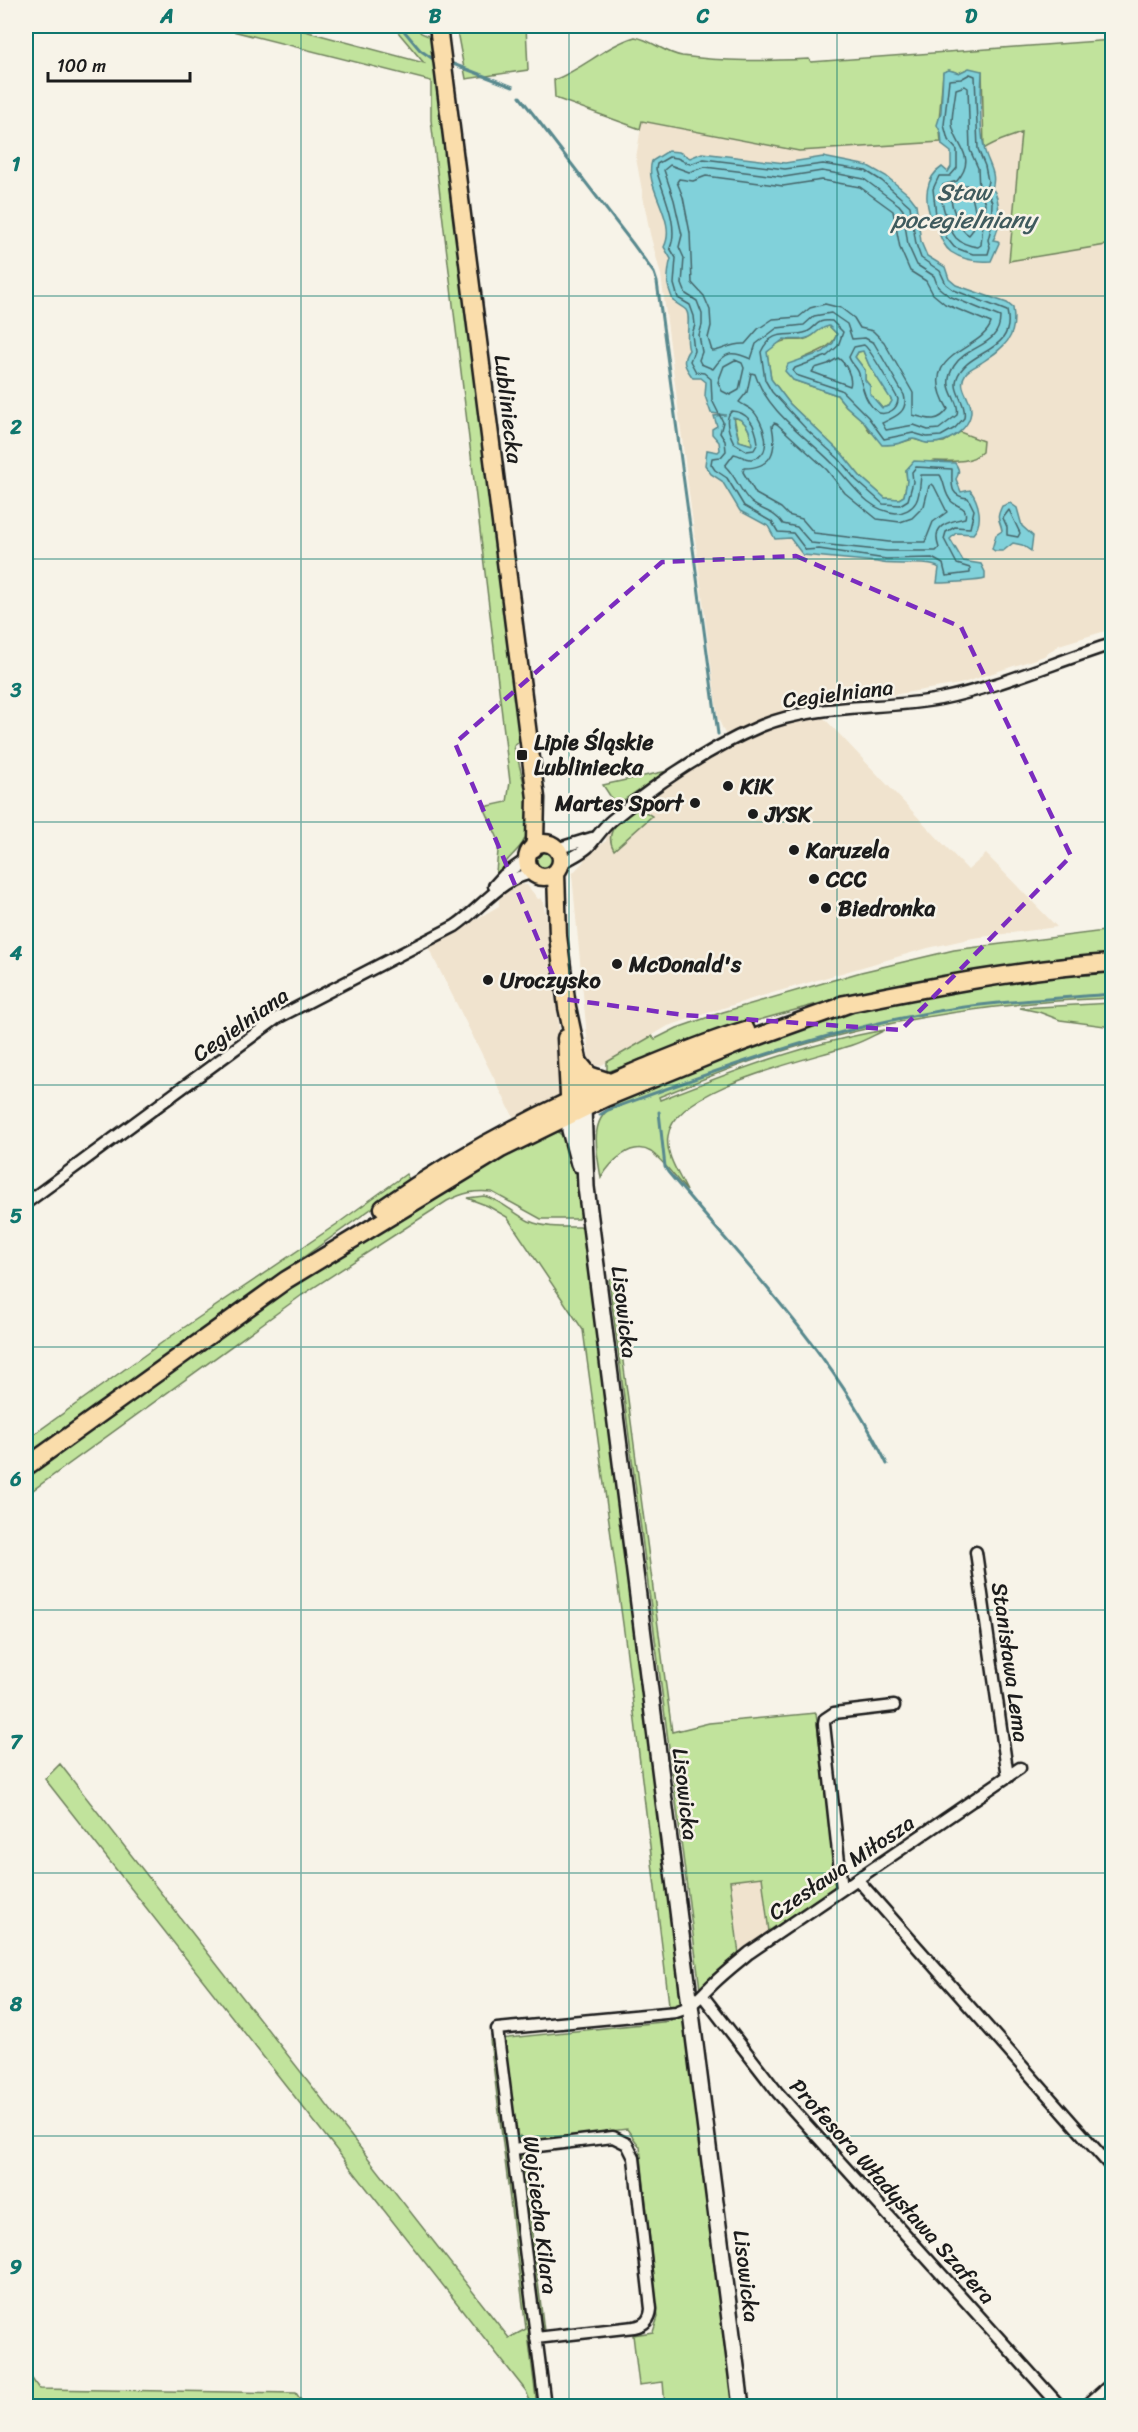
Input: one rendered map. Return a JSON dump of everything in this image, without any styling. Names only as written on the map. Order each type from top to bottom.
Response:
[{"type":"main road","name":"Lubliniecka","points":[[438,26],[536,798],[533,864]]},
{"type":"main road","name":"Lubliniecka","points":[[536,798],[556,858]]},
{"type":"main road","points":[[542,844],[556,858],[548,877],[533,864],[542,844]]},
{"type":"main road","name":"Lisowicka","points":[[556,858],[558,936],[567,1007],[580,1064],[571,1134],[586,1187],[697,2001],[741,2406]]},
{"type":"main road","name":"Lisowicka","points":[[533,864],[558,936]]},
{"type":"main road","points":[[26,1467],[286,1280],[610,1082],[722,1038],[799,1014],[977,978],[1113,963]]},
{"type":"main road","points":[[576,1104],[851,1003]]},
{"type":"main road","name":"Lisowicka","points":[[567,1007],[566,1052],[576,1104]]},
{"type":"main road","points":[[580,1064],[590,1075],[610,1082]]},
{"type":"street","name":"Cegielniana","points":[[556,858],[585,849],[612,820],[659,784],[703,756],[769,723],[810,714],[896,706],[942,698],[998,683],[1113,644]]},
{"type":"street","name":"Cegielniana","points":[[26,1203],[277,1018],[455,926],[472,915],[489,897],[498,881],[533,864]]},
{"type":"street","name":"Stanisława Lema","points":[[976,1552],[1008,1777]]},
{"type":"street","points":[[842,1889],[825,1719],[834,1713],[894,1706]]},
{"type":"street","name":"Czesława Miłosza","points":[[697,2001],[741,1959],[1020,1768]]},
{"type":"street","points":[[857,1879],[1113,2168]]},
{"type":"street","name":"Wojciecha Kilara","points":[[545,2406],[497,2029],[676,2013],[697,2001]]},
{"type":"street","name":"Profesora Władysława Szafera","points":[[697,2001],[1060,2406]]},
{"type":"street","points":[[513,2149],[613,2137],[627,2144],[634,2158],[651,2309],[649,2317],[643,2324],[634,2327],[537,2338]]},
{"type":"street","points":[[1086,2406],[1113,2383]]},
{"type":"highlighted area","points":[[796,556],[961,627],[1071,856],[901,1030],[684,1015],[563,999],[455,743],[662,562]]},
{"type":"shaded area","points":[[1028,52],[1009,261],[1112,244],[1112,629],[1059,645],[1044,656],[960,684],[892,695],[844,698],[800,705],[725,734],[718,718],[661,275],[650,234],[636,158],[642,121],[799,151],[932,62]]},
{"type":"shaded area","points":[[823,717],[968,870],[986,854],[1057,927],[973,938],[928,948],[748,1000],[668,1026],[600,1066],[593,1065],[589,1059],[572,874],[584,861],[583,856],[606,841],[607,829],[660,788],[758,732],[796,720]]},
{"type":"shaded area","points":[[520,884],[527,885],[538,899],[542,898],[548,925],[561,1047],[562,1084],[560,1096],[550,1104],[515,1120],[428,947],[499,906],[499,899],[504,893]]},
{"type":"shaded area","points":[[762,1876],[769,1932],[740,1955],[730,1881]]},
{"type":"green space","points":[[213,26],[286,26],[424,63],[393,26],[415,26],[421,33],[433,38],[519,705],[519,742],[514,746],[526,790],[529,813],[527,834],[522,844],[506,862],[507,868],[499,876],[496,872],[499,841],[484,807],[507,802],[510,782],[431,120],[431,81]]},
{"type":"green space","points":[[456,26],[526,26],[528,70],[466,79]]},
{"type":"green space","points":[[635,37],[682,56],[745,60],[809,59],[811,62],[1112,40],[1112,244],[1009,261],[1021,133],[984,149],[982,71],[965,70],[959,73],[949,70],[943,73],[939,121],[941,142],[799,151],[642,121],[640,129],[555,98],[554,80],[614,46]]},
{"type":"green space","points":[[829,326],[837,334],[834,340],[826,348],[799,361],[793,380],[837,395],[863,421],[870,432],[900,443],[913,439],[927,443],[944,442],[960,432],[983,441],[982,452],[966,460],[935,461],[906,470],[907,481],[904,496],[899,499],[885,498],[860,476],[843,455],[790,404],[771,379],[767,352],[780,342],[806,339],[821,328]]},
{"type":"green space","points":[[863,351],[869,365],[893,401],[889,406],[882,408],[870,394],[870,386],[865,380],[865,370],[855,357],[858,352]]},
{"type":"green space","points":[[734,417],[748,427],[752,445],[739,441]]},
{"type":"green space","points":[[667,771],[616,805],[603,785]]},
{"type":"green space","points":[[639,808],[652,816],[614,850],[611,843],[612,830],[621,820]]},
{"type":"green space","points":[[544,851],[550,854],[553,860],[550,866],[544,869],[538,866],[535,860],[538,854]]},
{"type":"green space","points":[[1112,930],[1112,955],[1053,960],[839,998],[730,1028],[607,1072],[607,1062],[652,1036],[655,1039],[677,1028],[723,1012],[861,972],[954,950]]},
{"type":"green space","points":[[1112,971],[1112,998],[1028,1003],[902,1021],[819,1040],[733,1067],[688,1085],[659,1097],[660,1100],[799,1050],[885,1030],[856,1044],[747,1077],[718,1089],[694,1103],[676,1119],[668,1136],[671,1157],[687,1191],[661,1160],[643,1149],[629,1151],[622,1155],[601,1178],[596,1136],[601,1118],[617,1104],[615,1097],[824,1018],[883,1004],[985,985]]},
{"type":"green space","points":[[1112,1003],[1112,1027],[1060,1020],[1020,1008]]},
{"type":"green space","points":[[552,1129],[567,1142],[576,1165],[584,1213],[578,1219],[541,1219],[492,1192],[469,1193],[447,1201],[302,1295],[26,1495],[26,1476],[339,1252]]},
{"type":"green space","points":[[406,1174],[410,1181],[26,1456],[26,1440],[167,1339],[337,1224]]},
{"type":"green space","points":[[484,1196],[496,1200],[535,1223],[584,1229],[730,2364],[733,2406],[665,2406],[663,2382],[639,2385],[633,2335],[653,2332],[658,2317],[640,2147],[627,2129],[527,2141],[520,2136],[545,2339],[528,2334],[537,2406],[532,2406],[526,2391],[45,1779],[60,1764],[509,2338],[526,2329],[490,2040],[671,2021],[626,1646],[583,1330],[507,1217],[467,1198]]},
{"type":"green space","points":[[612,1278],[672,1732],[709,1723],[816,1713],[836,1886],[769,1932],[762,1877],[730,1881],[739,1955],[700,1989],[609,1280]]},
{"type":"green space","points":[[26,2370],[39,2389],[296,2393],[305,2406],[26,2406]]},
{"type":"water","name":"Staw pocegielniany","points":[[969,68],[982,71],[982,138],[993,172],[992,188],[998,206],[999,221],[993,240],[999,243],[991,261],[966,259],[948,250],[942,241],[927,203],[927,189],[932,177],[942,167],[948,172],[951,167],[951,152],[942,145],[941,133],[937,125],[941,112],[943,72],[949,70],[959,73]]},
{"type":"water","points":[[668,151],[679,152],[690,158],[702,153],[785,163],[823,157],[868,166],[886,176],[909,195],[916,204],[921,242],[927,256],[945,267],[949,279],[956,285],[1007,303],[1013,308],[1013,328],[1007,342],[969,370],[964,377],[963,386],[971,408],[967,424],[953,437],[936,443],[925,443],[913,439],[882,445],[863,421],[837,395],[793,380],[785,371],[788,364],[823,352],[833,343],[837,334],[829,326],[806,338],[784,339],[767,352],[771,379],[790,404],[843,455],[860,476],[885,498],[899,499],[904,496],[907,481],[906,470],[914,461],[955,463],[958,471],[956,479],[961,492],[970,490],[978,506],[979,518],[973,534],[956,533],[950,539],[963,561],[981,564],[985,572],[985,579],[937,583],[939,568],[927,564],[884,563],[803,555],[790,538],[775,539],[768,526],[740,511],[722,481],[711,474],[705,465],[707,450],[718,452],[720,450],[719,442],[712,434],[712,429],[717,426],[714,416],[726,415],[711,413],[705,396],[706,382],[701,378],[693,378],[685,365],[684,361],[689,350],[688,313],[673,301],[668,287],[671,259],[664,247],[667,226],[652,182],[652,161]],"holes":[[[863,351],[869,365],[892,401],[889,406],[882,408],[870,394],[870,386],[865,380],[865,370],[855,357],[858,352]],[[733,417],[745,424],[752,445],[739,441]]]},
{"type":"water","points":[[1010,503],[1017,508],[1022,526],[1033,536],[1031,551],[1022,545],[1013,543],[1003,551],[992,549],[996,535],[1002,531],[998,517],[1000,511],[1002,506]]},
{"type":"waterway","points":[[400,26],[420,50],[433,59]]},
{"type":"waterway","points":[[453,64],[513,87]]},
{"type":"waterway","points":[[520,97],[633,244],[654,273],[657,282],[718,734]]},
{"type":"waterway","points":[[600,1115],[608,1110],[763,1055],[882,1022],[1017,1001],[1112,994]]},
{"type":"waterway","points":[[659,1112],[665,1167],[668,1172],[758,1276],[815,1348],[866,1424],[887,1464]]},
{"type":"place","name":"Lipie Śląskie Lubliniecka","points":[[522,755]]},
{"type":"place","name":"KiK","points":[[728,786]]},
{"type":"place","name":"Martes Sport","points":[[695,803]]},
{"type":"place","name":"JYSK","points":[[753,814]]},
{"type":"place","name":"Karuzela","points":[[794,850]]},
{"type":"place","name":"CCC","points":[[814,879]]},
{"type":"place","name":"Biedronka","points":[[826,908]]},
{"type":"place","name":"McDonald's","points":[[617,964]]},
{"type":"place","name":"Uroczysko","points":[[488,980]]}]
